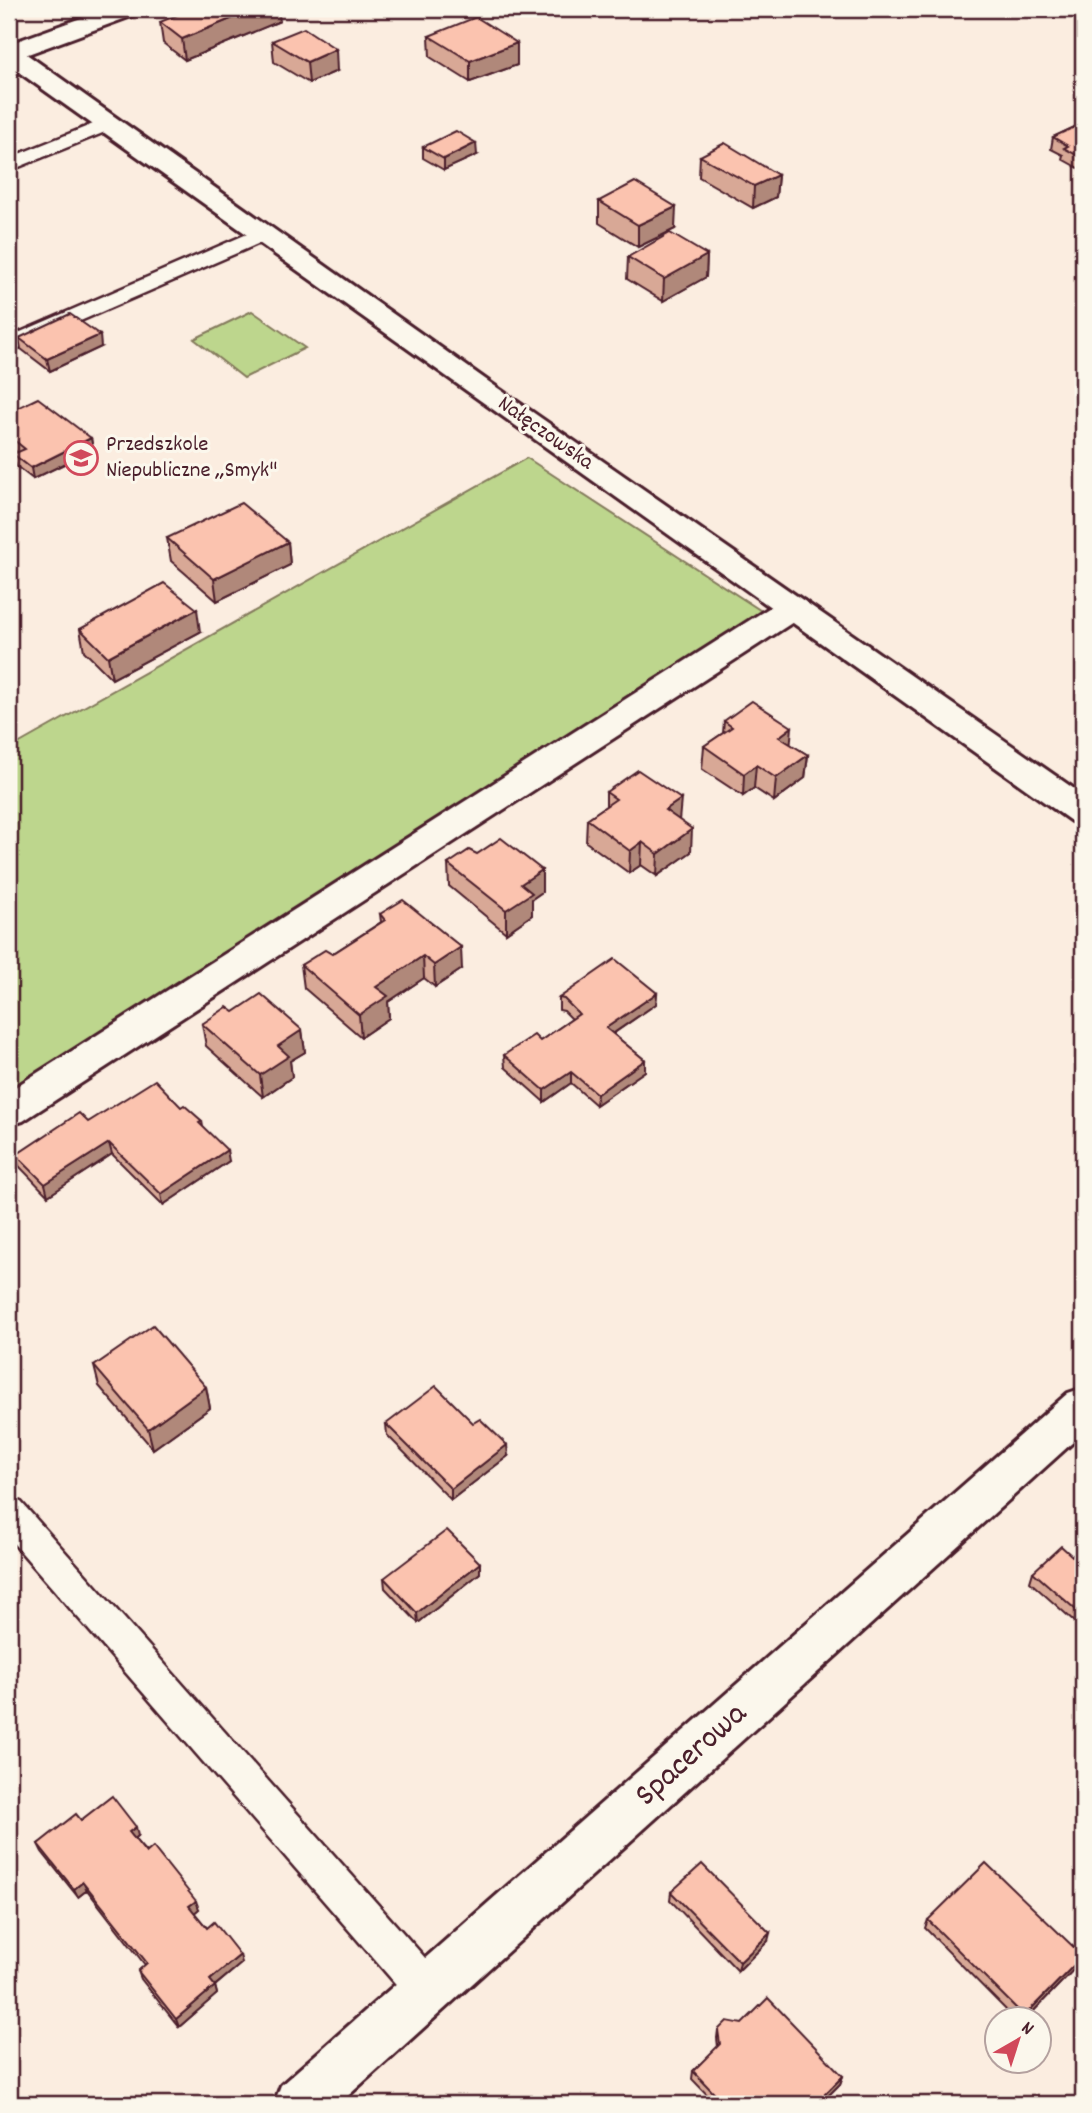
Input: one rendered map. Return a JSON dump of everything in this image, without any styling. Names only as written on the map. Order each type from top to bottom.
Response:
[{"type":"street","points":[[9,53],[128,9]]},
{"type":"street","name":"Nałęczowska","points":[[9,53],[261,234],[1083,812]]},
{"type":"street","points":[[9,1110],[792,608]]},
{"type":"street","name":"Spacerowa","points":[[300,2104],[1083,1406]]},
{"type":"lane","points":[[9,165],[108,124]]},
{"type":"lane","points":[[9,345],[261,234]]},
{"type":"lane","points":[[9,1513],[428,1991]]},
{"type":"green space","points":[[252,311],[305,348],[244,378],[194,339]]},
{"type":"green space","points":[[527,458],[769,616],[9,1105],[9,749]]},
{"type":"building","points":[[192,9],[255,9],[182,39],[160,22]]},
{"type":"building","points":[[476,17],[517,43],[470,61],[429,36]]},
{"type":"building","points":[[304,28],[336,49],[307,62],[272,41]]},
{"type":"building","points":[[1083,123],[1082,158],[1064,148],[1068,146],[1053,137]]},
{"type":"building","points":[[456,131],[476,143],[444,159],[423,147]]},
{"type":"building","points":[[725,143],[778,175],[754,186],[700,156]]},
{"type":"building","points":[[635,182],[676,207],[638,225],[599,201]]},
{"type":"building","points":[[670,233],[707,255],[664,279],[628,257]]},
{"type":"building","points":[[70,314],[100,335],[47,359],[19,338]]},
{"type":"building","points":[[38,398],[91,438],[31,468],[13,454],[25,449],[9,436],[9,412]]},
{"type":"building","points":[[241,503],[288,542],[214,579],[167,538]]},
{"type":"building","points":[[164,583],[197,609],[108,657],[80,629]]},
{"type":"building","points":[[752,701],[792,727],[779,737],[808,755],[776,778],[756,765],[744,774],[704,746],[732,727],[724,721]]},
{"type":"building","points":[[638,770],[681,799],[665,810],[692,829],[658,854],[642,842],[630,851],[587,819],[616,799],[606,792]]},
{"type":"building","points":[[501,838],[542,870],[521,884],[532,893],[506,910],[448,864],[469,850],[477,854]]},
{"type":"building","points":[[403,900],[461,947],[434,965],[423,956],[376,987],[388,996],[359,1015],[301,965],[325,950],[332,954],[385,920],[380,914]]},
{"type":"building","points":[[615,959],[657,993],[606,1028],[645,1060],[597,1094],[571,1072],[544,1090],[504,1055],[534,1035],[540,1041],[579,1014],[564,999],[559,998]]},
{"type":"building","points":[[261,994],[302,1030],[278,1046],[289,1056],[260,1075],[202,1024],[227,1007],[234,1012]]},
{"type":"building","points":[[155,1080],[181,1107],[184,1105],[202,1121],[199,1123],[227,1150],[161,1194],[109,1143],[45,1184],[16,1155],[79,1113],[88,1122]]},
{"type":"building","points":[[153,1325],[206,1387],[148,1429],[94,1366]]},
{"type":"building","points":[[436,1386],[473,1423],[480,1419],[507,1445],[451,1489],[386,1424]]},
{"type":"building","points":[[447,1530],[480,1563],[417,1613],[384,1578]]},
{"type":"building","points":[[1061,1546],[1072,1556],[1083,1546],[1083,1616],[1033,1572]]},
{"type":"building","points":[[112,1796],[136,1827],[129,1832],[146,1853],[153,1847],[196,1901],[189,1906],[207,1928],[214,1922],[240,1955],[210,1980],[215,1986],[176,2019],[138,1971],[147,1963],[83,1882],[74,1889],[38,1844],[76,1814],[81,1820]]},
{"type":"building","points":[[986,1863],[1083,1956],[1036,2004],[1012,2004],[928,1920]]},
{"type":"building","points":[[702,1864],[770,1933],[740,1962],[671,1892]]},
{"type":"building","points":[[768,1998],[843,2076],[815,2104],[724,2104],[693,2071],[720,2044],[718,2030],[727,2021],[742,2024]]},
{"type":"place","name":"Przedszkole Niepubliczne ,,Smyk\"","points":[[81,458]]}]
